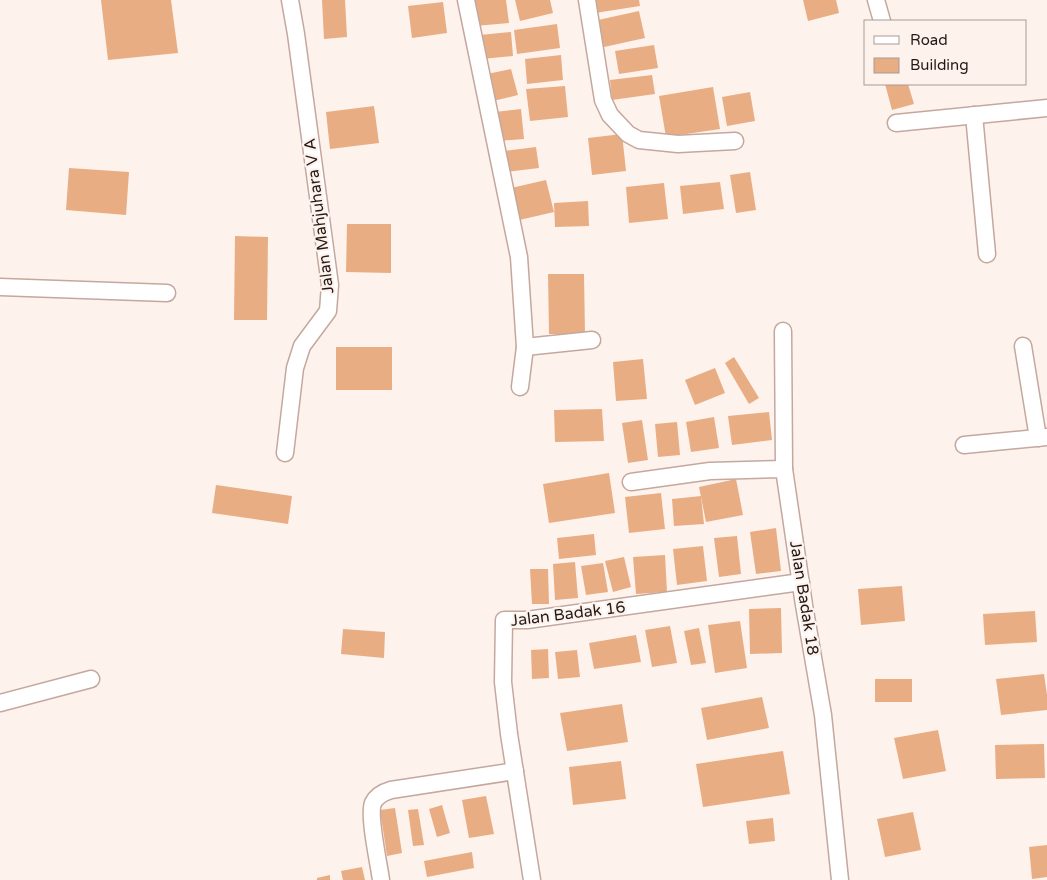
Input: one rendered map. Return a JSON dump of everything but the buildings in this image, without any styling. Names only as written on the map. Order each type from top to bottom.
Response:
[{"type":"street","name":"Jalan Mahjuhara V A","points":[[285,453],[295,368],[302,346],[328,311],[330,284],[290,0]]},
{"type":"street","points":[[466,0],[519,257],[525,347],[520,387]]},
{"type":"street","points":[[587,0],[603,100],[610,115],[628,134],[639,140],[678,144],[735,141]]},
{"type":"street","points":[[876,0],[882,20]]},
{"type":"street","points":[[896,123],[1047,108]]},
{"type":"street","points":[[974,115],[987,254]]},
{"type":"street","points":[[0,287],[167,293]]},
{"type":"street","name":"Jalan Badak 18","points":[[783,331],[784,469],[823,715],[840,880]]},
{"type":"street","points":[[525,347],[592,340]]},
{"type":"street","points":[[964,445],[1042,438],[1023,346]]},
{"type":"street","points":[[631,482],[710,472],[784,469]]},
{"type":"street","name":"Jalan Badak 16","points":[[532,880],[509,734],[503,682],[504,620],[527,620],[801,582]]},
{"type":"street","points":[[0,703],[91,679]]},
{"type":"street","points":[[381,880],[371,813],[374,802],[382,793],[515,771]]}]
